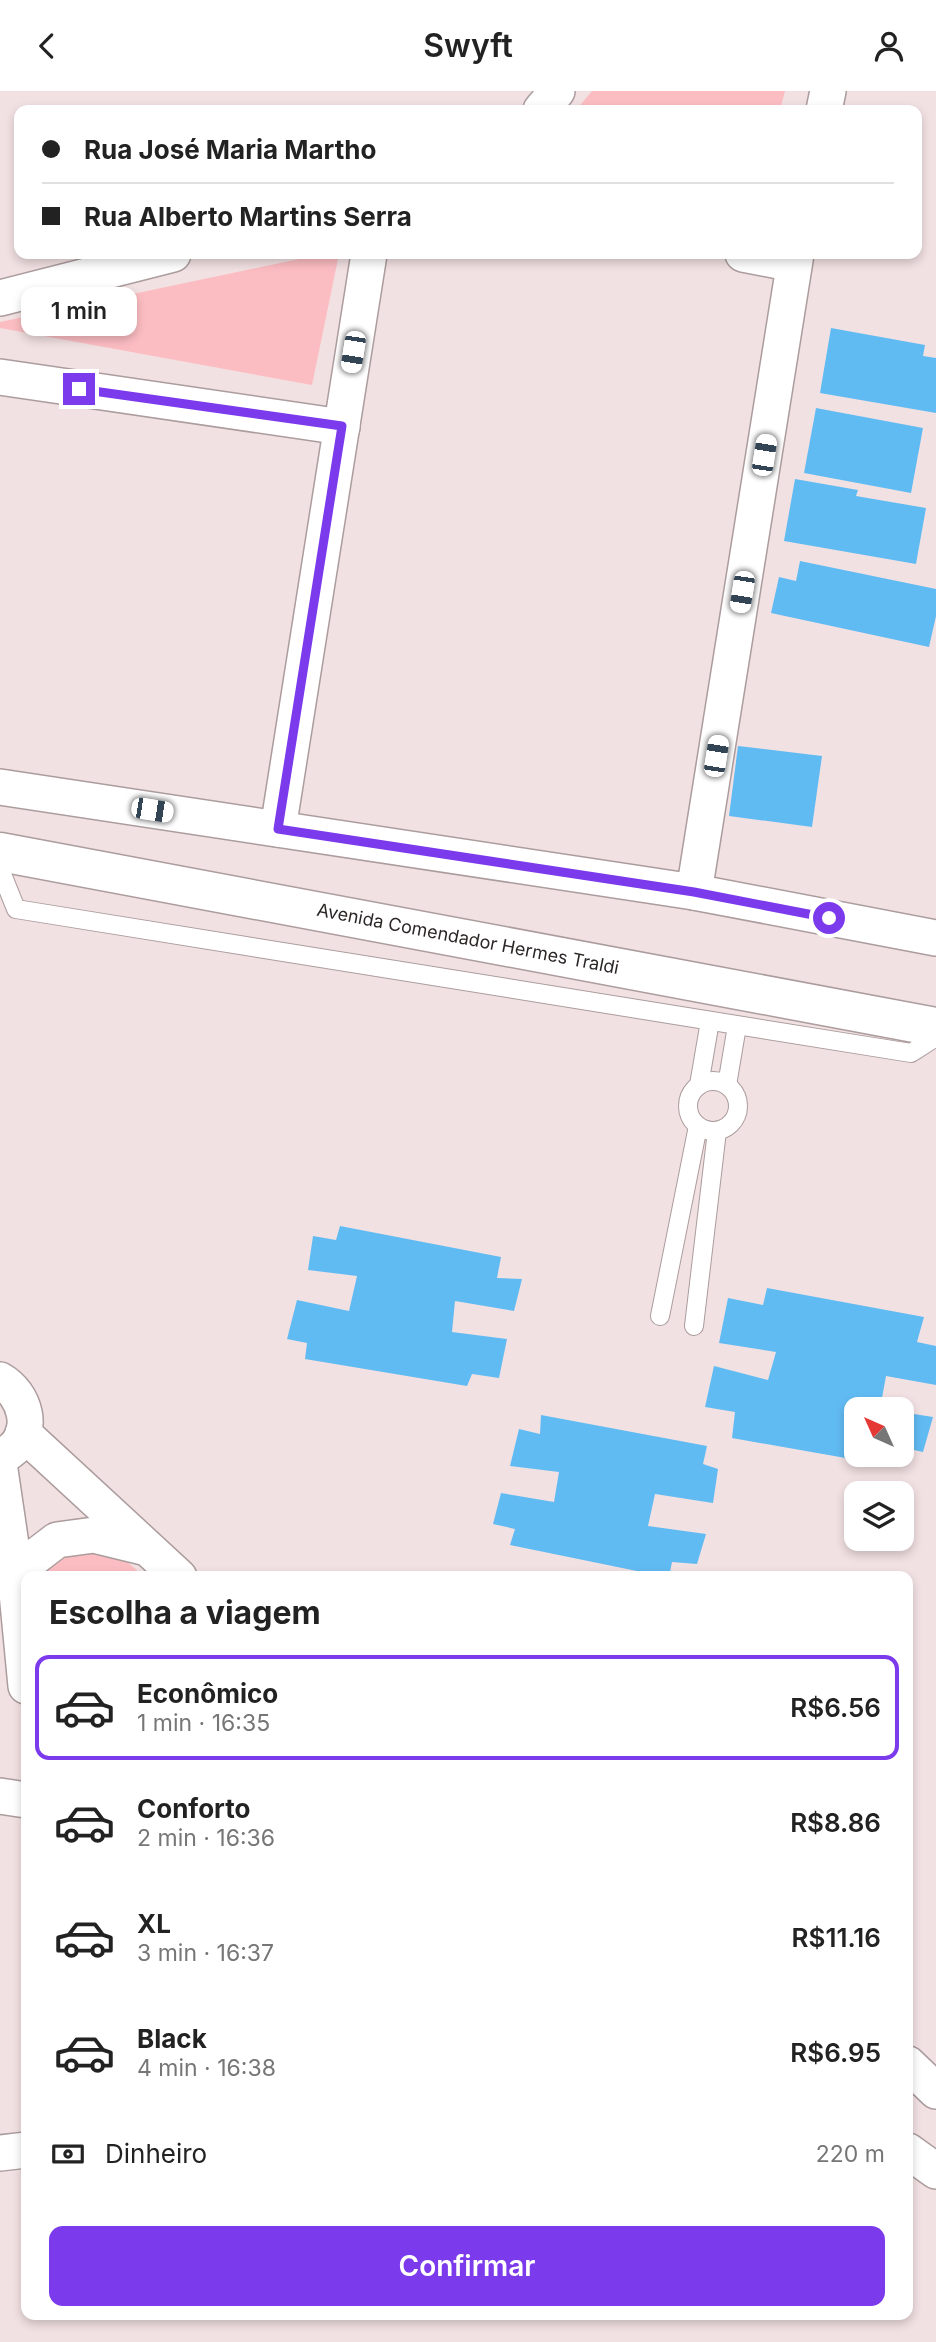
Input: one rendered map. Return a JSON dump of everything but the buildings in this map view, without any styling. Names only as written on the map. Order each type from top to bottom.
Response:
[{"type":"main road","name":"Avenida Comendador Hermes Traldi","points":[[0,852],[936,1027]]},
{"type":"street","points":[[545,105],[558,91]]},
{"type":"street","points":[[0,299],[154,259]]},
{"type":"street","points":[[278,829],[368,259]]},
{"type":"street","points":[[694,892],[795,259]]},
{"type":"street","points":[[0,377],[342,426]]},
{"type":"street","points":[[0,787],[694,892],[936,938]]},
{"type":"street","points":[[0,1380],[11,1387],[21,1400],[26,1417],[11,1445],[172,1571]]},
{"type":"street","points":[[0,1470],[21,1634]]},
{"type":"street","points":[[15,1572],[57,1540],[94,1535],[146,1548]]},
{"type":"street","points":[[0,1796],[21,1799]]},
{"type":"street","points":[[913,2069],[936,2091]]},
{"type":"street","points":[[0,2153],[21,2151]]},
{"type":"street","points":[[913,2155],[936,2171]]},
{"type":"lane","points":[[0,869],[16,909],[911,1053],[936,1037]]},
{"type":"lane","points":[[699,1085],[710,1021]]},
{"type":"lane","points":[[727,1085],[737,1026]]},
{"type":"lane","points":[[708,1081],[727,1085],[734,1092],[737,1101],[733,1120],[717,1131],[707,1131],[698,1126],[691,1119],[688,1110],[692,1091],[708,1081]]},
{"type":"lane","points":[[660,1316],[698,1126]]},
{"type":"lane","points":[[694,1326],[717,1131]]},
{"type":"shaded area","points":[[592,91],[785,91],[781,105],[580,105]]},
{"type":"shaded area","points":[[299,259],[338,259],[312,385],[0,328],[0,322]]},
{"type":"shaded area","points":[[108,1546],[138,1571],[41,1571],[46,1560]]},
{"type":"route","points":[[79,389],[342,426],[278,829],[694,892],[829,918]]}]
